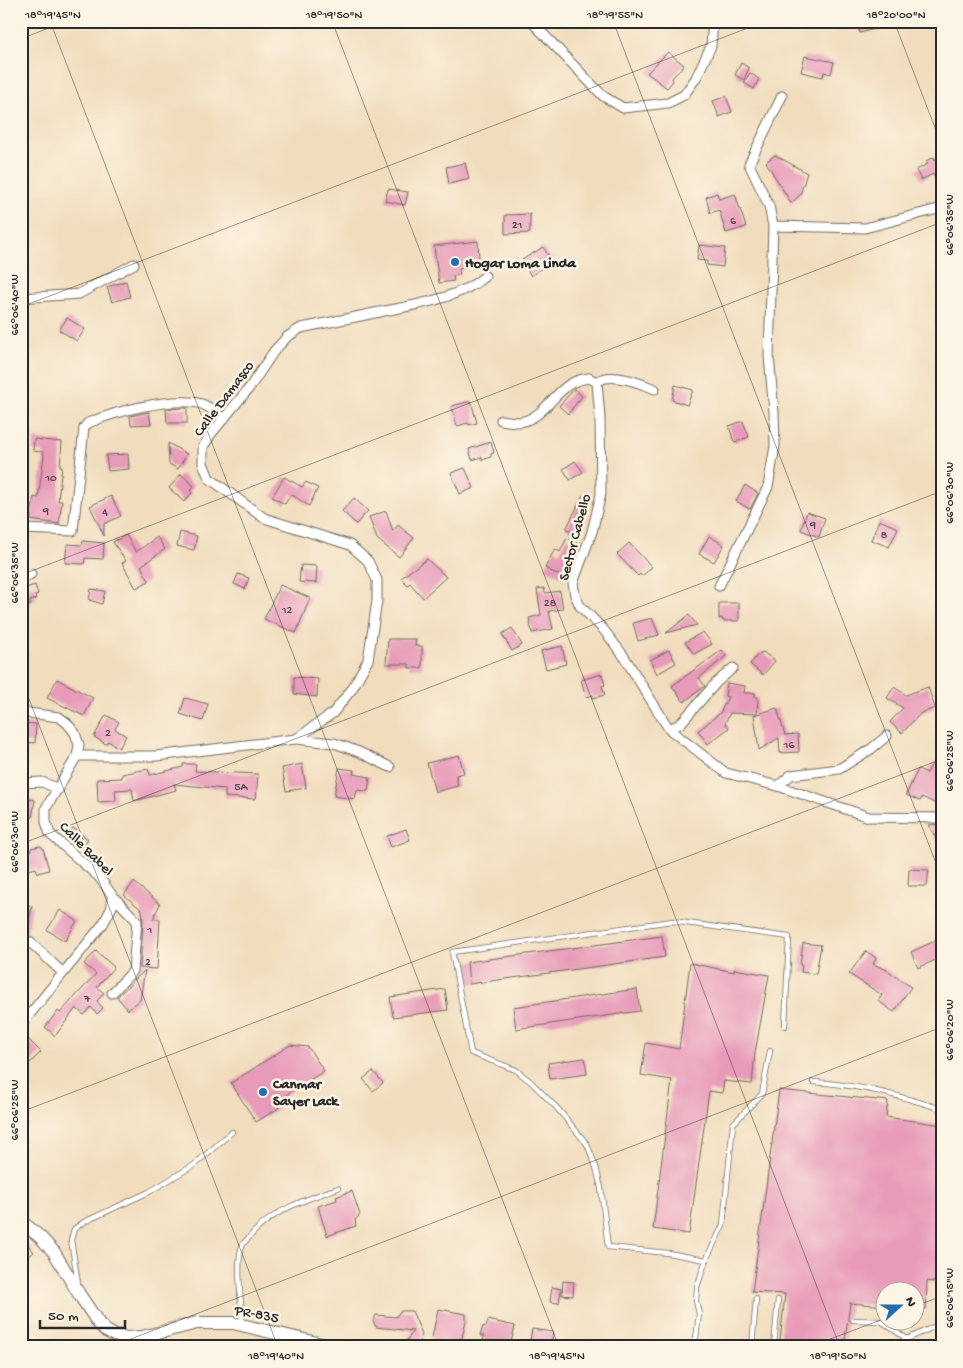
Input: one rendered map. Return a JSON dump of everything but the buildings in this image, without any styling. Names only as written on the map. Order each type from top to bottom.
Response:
[{"type":"street","points":[[531,21],[592,86],[603,96],[623,108],[668,103],[684,95],[696,78],[711,46],[713,21]]},
{"type":"street","points":[[719,586],[768,487],[775,446],[769,356],[773,226],[769,206],[749,164],[782,96]]},
{"type":"street","points":[[773,226],[865,228],[942,208]]},
{"type":"street","points":[[21,298],[79,294],[134,264]]},
{"type":"street","name":"Calle Damasco","points":[[296,739],[333,713],[352,689],[368,660],[377,601],[377,580],[368,561],[350,545],[264,518],[209,478],[203,463],[203,447],[211,434],[250,387],[274,351],[287,337],[301,328],[423,303],[447,296],[476,284],[484,276]]},
{"type":"street","points":[[501,420],[519,422],[537,414],[570,384],[589,378],[597,382],[602,378],[632,381],[655,389]]},
{"type":"street","name":"Sector Cabello","points":[[597,382],[600,418],[601,494],[592,532],[573,583],[575,595],[580,606],[603,629],[623,655],[669,729],[726,773],[778,786],[869,817],[942,818]]},
{"type":"street","points":[[21,529],[72,531],[84,428],[88,423],[157,403],[198,403],[210,407],[224,419]]},
{"type":"street","points":[[21,579],[32,574]]},
{"type":"street","points":[[669,729],[680,724],[716,683],[733,668]]},
{"type":"street","points":[[21,712],[59,717],[67,723],[75,733],[79,745],[77,756]]},
{"type":"street","points":[[778,786],[791,775],[839,769],[871,749],[887,736]]},
{"type":"street","name":"Calle Damasco","points":[[77,756],[156,756],[296,739],[334,743],[359,752],[390,767]]},
{"type":"street","name":"Calle Babel","points":[[21,1025],[103,924],[112,906],[112,896],[99,877],[50,834],[46,822],[46,808],[77,756]]},
{"type":"street","points":[[21,782],[42,782],[59,789]]},
{"type":"street","points":[[112,896],[137,921],[133,972],[112,993]]},
{"type":"street","points":[[21,939],[30,942],[63,973]]},
{"type":"street","name":"PR-835","points":[[21,1221],[54,1252],[99,1324],[106,1331],[114,1335],[127,1338],[142,1337],[197,1323],[233,1323],[334,1347]]},
{"type":"lane","points":[[706,1260],[668,1253],[608,1247],[601,1188],[596,1167],[587,1144],[557,1108],[516,1070],[470,1053],[452,952],[672,921],[789,937],[785,1026]]},
{"type":"lane","points":[[695,1347],[699,1314],[696,1301],[697,1288],[706,1260],[723,1225],[733,1124],[762,1094],[770,1051]]},
{"type":"lane","points":[[813,1082],[840,1084],[891,1093],[942,1109]]},
{"type":"lane","points":[[79,1294],[71,1240],[74,1229],[84,1222],[149,1192],[194,1166],[232,1132]]},
{"type":"lane","points":[[242,1325],[240,1262],[243,1244],[260,1227],[299,1201],[338,1188]]},
{"type":"lane","points":[[752,1347],[756,1299]]},
{"type":"lane","points":[[774,1347],[778,1300]]},
{"type":"lane","points":[[854,1320],[881,1322],[907,1339]]},
{"type":"lane","points":[[890,1347],[942,1323]]},
{"type":"place","name":"Hogar Loma Linda","points":[[455,262]]},
{"type":"place","name":"Canmar Sayer Lack","points":[[263,1092]]}]
